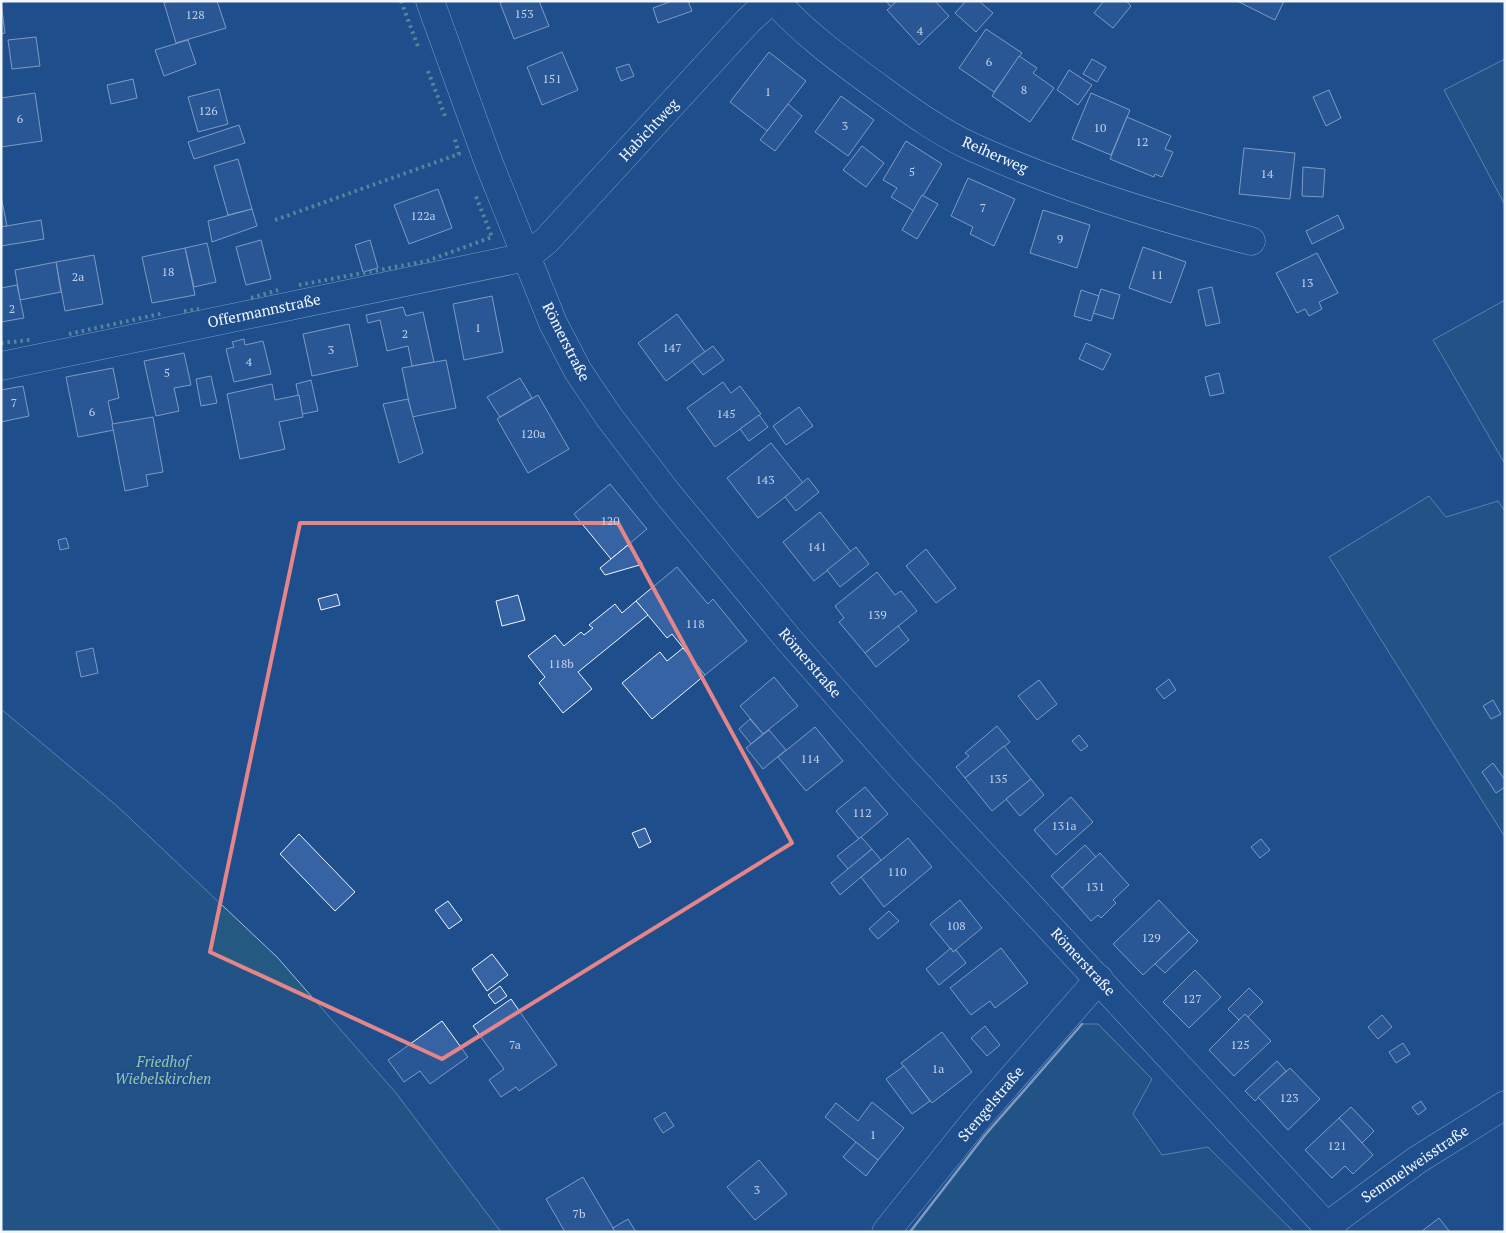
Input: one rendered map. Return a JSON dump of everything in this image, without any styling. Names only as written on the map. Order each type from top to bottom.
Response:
[{"type":"street","name":"Römerstraße","points":[[430,1],[526,257],[553,323],[578,371],[609,417],[668,494],[790,642],[890,755],[952,824],[1099,979],[1330,1229]]},
{"type":"street","name":"Habichtweg","points":[[526,257],[546,241],[748,22],[770,1]]},
{"type":"street","name":"Reiherweg","points":[[774,1],[794,22],[832,54],[910,110],[970,146],[1051,179],[1181,223],[1251,241]]},
{"type":"street","name":"Offermannstraße","points":[[1,366],[526,257]]},
{"type":"street","name":"Stengelstraße","points":[[886,1232],[980,1115],[1099,979]]},
{"type":"street","name":"Semmelweisstraße","points":[[1330,1229],[1417,1160],[1505,1106]]},
{"type":"highlighted area","points":[[300,523],[618,523],[792,843],[442,1059],[210,952]]},
{"type":"green space","points":[[1505,59],[1505,205],[1444,90]]},
{"type":"green space","points":[[1505,300],[1505,464],[1433,340]]},
{"type":"green space","points":[[1429,496],[1446,517],[1498,501],[1505,511],[1505,837],[1329,557]]},
{"type":"green space","name":"Friedhof Wiebelskirchen","points":[[1,709],[117,806],[277,957],[396,1093],[501,1232],[1,1232]]},
{"type":"green space","points":[[1082,1024],[1098,1024],[1152,1079],[1133,1114],[1162,1155],[1208,1147],[1294,1232],[910,1232],[985,1135]]},
{"type":"building","points":[[169,1],[217,1],[226,28],[176,43],[164,3]]},
{"type":"building","points":[[504,1],[539,1],[549,26],[514,39],[500,3]]},
{"type":"building","points":[[672,1],[688,1],[692,11],[658,23],[653,8]]},
{"type":"building","points":[[886,1],[897,1],[891,7]]},
{"type":"building","points":[[897,1],[935,1],[949,16],[919,45],[887,10]]},
{"type":"building","points":[[966,1],[979,1],[993,13],[976,32],[955,13]]},
{"type":"building","points":[[1104,1],[1126,1],[1131,6],[1113,28],[1094,13]]},
{"type":"building","points":[[1237,1],[1284,1],[1275,20]]},
{"type":"building","points":[[1,2],[5,33],[1,34]]},
{"type":"building","points":[[986,29],[1022,53],[994,92],[959,68]]},
{"type":"building","points":[[36,37],[40,66],[12,69],[8,40]]},
{"type":"building","points":[[188,40],[196,64],[164,76],[155,50]]},
{"type":"building","points":[[562,52],[578,90],[542,105],[527,67]]},
{"type":"building","points":[[769,52],[806,81],[767,131],[730,102]]},
{"type":"building","points":[[1019,56],[1037,68],[1033,73],[1054,88],[1030,122],[992,96]]},
{"type":"building","points":[[1092,59],[1106,67],[1097,82],[1083,74]]},
{"type":"building","points":[[629,64],[634,76],[621,81],[616,68]]},
{"type":"building","points":[[1069,70],[1092,85],[1078,105],[1057,90]]},
{"type":"building","points":[[133,79],[137,98],[111,104],[107,85]]},
{"type":"building","points":[[219,89],[228,124],[198,132],[188,97]]},
{"type":"building","points":[[1329,90],[1341,118],[1326,126],[1313,97]]},
{"type":"building","points":[[35,93],[42,141],[1,147],[1,98]]},
{"type":"building","points":[[1091,93],[1130,110],[1111,155],[1072,139]]},
{"type":"building","points":[[841,96],[874,120],[848,156],[815,132]]},
{"type":"building","points":[[788,104],[802,116],[775,151],[760,140]]},
{"type":"building","points":[[1127,117],[1171,136],[1165,149],[1173,152],[1162,177],[1155,174],[1154,177],[1110,159]]},
{"type":"building","points":[[239,125],[245,143],[194,159],[188,142]]},
{"type":"building","points":[[906,141],[942,164],[914,211],[891,197],[897,188],[883,180]]},
{"type":"building","points":[[862,146],[884,163],[866,187],[843,170]]},
{"type":"building","points":[[1244,148],[1295,153],[1290,199],[1239,194]]},
{"type":"building","points":[[238,159],[252,209],[228,215],[214,166]]},
{"type":"building","points":[[1303,167],[1325,169],[1323,197],[1302,196]]},
{"type":"building","points":[[968,178],[1015,199],[994,246],[970,234],[973,227],[951,216]]},
{"type":"building","points":[[438,189],[452,228],[409,244],[394,205]]},
{"type":"building","points":[[922,195],[938,204],[917,239],[902,230]]},
{"type":"building","points":[[1,196],[7,226],[1,227]]},
{"type":"building","points":[[252,209],[257,226],[212,242],[208,221]]},
{"type":"building","points":[[1043,210],[1090,225],[1077,268],[1030,253]]},
{"type":"building","points":[[1338,215],[1344,228],[1312,244],[1306,231]]},
{"type":"building","points":[[41,220],[44,239],[1,246],[1,227]]},
{"type":"building","points":[[261,240],[271,279],[246,285],[236,247]]},
{"type":"building","points":[[370,240],[378,268],[363,272],[355,245]]},
{"type":"building","points":[[207,243],[216,282],[194,287],[185,248]]},
{"type":"building","points":[[1143,247],[1186,262],[1171,303],[1129,288]]},
{"type":"building","points":[[185,248],[195,295],[152,303],[142,257]]},
{"type":"building","points":[[1317,253],[1338,293],[1319,302],[1322,309],[1309,316],[1305,309],[1297,313],[1276,273]]},
{"type":"building","points":[[94,255],[103,304],[65,311],[56,262]]},
{"type":"building","points":[[56,262],[61,292],[20,300],[15,270]]},
{"type":"building","points":[[17,285],[24,318],[1,322],[1,288]]},
{"type":"building","points":[[1212,287],[1220,323],[1206,326],[1198,290]]},
{"type":"building","points":[[1101,289],[1120,295],[1113,319],[1093,313]]},
{"type":"building","points":[[1081,290],[1099,296],[1091,321],[1074,316]]},
{"type":"building","points":[[492,296],[503,352],[464,360],[453,304]]},
{"type":"building","points":[[403,307],[406,316],[423,312],[434,362],[412,366],[408,346],[387,351],[380,320],[368,323],[366,315]]},
{"type":"building","points":[[677,314],[705,352],[666,381],[638,343]]},
{"type":"building","points":[[349,324],[358,366],[312,376],[303,334]]},
{"type":"building","points":[[244,339],[245,345],[263,341],[271,374],[234,382],[226,349],[234,347],[232,342]]},
{"type":"building","points":[[1086,343],[1111,354],[1103,370],[1079,359]]},
{"type":"building","points":[[713,346],[724,360],[703,375],[692,361]]},
{"type":"building","points":[[184,353],[191,385],[174,388],[179,411],[156,416],[144,361]]},
{"type":"building","points":[[446,360],[456,408],[412,417],[402,368]]},
{"type":"building","points":[[113,368],[119,398],[108,401],[114,430],[78,437],[66,377]]},
{"type":"building","points":[[1219,373],[1224,393],[1210,396],[1205,377]]},
{"type":"building","points":[[211,376],[217,403],[201,406],[196,379]]},
{"type":"building","points":[[520,378],[532,398],[500,417],[487,397]]},
{"type":"building","points":[[311,380],[318,411],[302,414],[296,384]]},
{"type":"building","points":[[723,382],[731,393],[740,386],[761,414],[715,447],[687,408]]},
{"type":"building","points":[[272,384],[275,400],[299,395],[303,417],[279,422],[285,449],[240,459],[227,394]]},
{"type":"building","points":[[23,386],[29,416],[1,422],[1,390]]},
{"type":"building","points":[[538,395],[569,449],[528,473],[497,419]]},
{"type":"building","points":[[408,399],[423,453],[399,463],[383,404]]},
{"type":"building","points":[[799,407],[813,426],[786,445],[773,426]]},
{"type":"building","points":[[759,415],[768,427],[749,441],[740,429]]},
{"type":"building","points":[[153,417],[163,472],[146,475],[148,486],[125,491],[112,424]]},
{"type":"building","points":[[771,443],[803,483],[758,518],[727,478]]},
{"type":"building","points":[[808,478],[819,492],[796,511],[785,497]]},
{"type":"building","points":[[610,484],[647,529],[611,559],[574,514]]},
{"type":"building","points":[[820,512],[851,552],[814,581],[783,542]]},
{"type":"building","points":[[66,538],[69,548],[60,550],[58,540]]},
{"type":"building","points":[[628,545],[643,564],[605,575],[600,568]]},
{"type":"building","points":[[856,547],[869,564],[840,587],[827,570]]},
{"type":"building","points":[[926,549],[956,588],[936,603],[906,566]]},
{"type":"building","points":[[677,567],[708,604],[713,599],[747,641],[705,675],[672,634],[667,638],[636,601]]},
{"type":"building","points":[[877,572],[895,595],[901,591],[917,611],[865,653],[839,622],[844,618],[835,606]]},
{"type":"building","points":[[337,594],[340,605],[321,610],[318,599]]},
{"type":"building","points":[[518,595],[525,620],[502,626],[496,601]]},
{"type":"building","points":[[636,601],[648,615],[578,672],[592,689],[563,713],[539,683],[545,677],[528,656],[555,635],[564,646],[581,632],[584,635],[593,628],[589,625],[615,604],[622,613]]},
{"type":"building","points":[[898,626],[909,640],[876,667],[865,653]]},
{"type":"building","points":[[93,648],[98,673],[81,677],[76,652]]},
{"type":"building","points":[[683,648],[705,675],[652,719],[622,683],[660,652],[667,661]]},
{"type":"building","points":[[774,677],[798,706],[763,734],[740,706]]},
{"type":"building","points":[[1169,679],[1176,690],[1164,699],[1156,689]]},
{"type":"building","points":[[1039,680],[1057,704],[1037,720],[1018,696]]},
{"type":"building","points":[[1493,700],[1501,714],[1491,719],[1483,706]]},
{"type":"building","points":[[750,719],[763,734],[751,744],[739,729]]},
{"type":"building","points":[[997,726],[1010,742],[965,778],[956,767],[969,756],[965,753]]},
{"type":"building","points":[[815,727],[843,761],[806,791],[778,757]]},
{"type":"building","points":[[769,730],[786,750],[763,769],[746,748]]},
{"type":"building","points":[[1079,735],[1088,746],[1081,751],[1072,741]]},
{"type":"building","points":[[1004,746],[1031,779],[992,811],[965,778]]},
{"type":"building","points":[[1493,763],[1505,780],[1505,787],[1496,793],[1482,772]]},
{"type":"building","points":[[1031,779],[1044,795],[1020,816],[1006,799]]},
{"type":"building","points":[[865,787],[888,814],[859,839],[836,811]]},
{"type":"building","points":[[1071,797],[1093,822],[1056,855],[1034,830]]},
{"type":"building","points":[[645,828],[651,842],[639,848],[632,833]]},
{"type":"building","points":[[299,834],[355,892],[335,911],[280,854]]},
{"type":"building","points":[[861,837],[872,849],[848,869],[837,856]]},
{"type":"building","points":[[908,838],[932,867],[884,907],[861,877]]},
{"type":"building","points":[[1261,839],[1270,850],[1260,858],[1251,847]]},
{"type":"building","points":[[1085,845],[1096,857],[1062,888],[1051,876]]},
{"type":"building","points":[[872,849],[881,860],[840,895],[831,883]]},
{"type":"building","points":[[1100,853],[1129,885],[1113,900],[1116,903],[1101,918],[1098,915],[1091,921],[1062,888]]},
{"type":"building","points":[[960,900],[982,928],[953,952],[930,924]]},
{"type":"building","points":[[1159,900],[1189,932],[1143,975],[1113,944]]},
{"type":"building","points":[[448,901],[462,920],[449,929],[435,910]]},
{"type":"building","points":[[889,911],[899,921],[878,939],[869,929]]},
{"type":"building","points":[[1189,932],[1198,941],[1165,973],[1155,964]]},
{"type":"building","points":[[951,948],[953,952],[956,950],[966,963],[939,985],[926,969]]},
{"type":"building","points":[[1001,948],[1028,983],[995,1008],[990,1001],[971,1015],[950,988]]},
{"type":"building","points":[[492,954],[508,975],[487,991],[472,969]]},
{"type":"building","points":[[1195,970],[1221,997],[1189,1028],[1163,1002]]},
{"type":"building","points":[[500,986],[507,996],[495,1004],[488,995]]},
{"type":"building","points":[[1249,988],[1263,1002],[1248,1017],[1245,1014],[1239,1020],[1228,1009]]},
{"type":"building","points":[[511,999],[557,1065],[519,1091],[516,1087],[501,1097],[489,1080],[504,1069],[473,1026]]},
{"type":"building","points":[[1245,1014],[1271,1041],[1234,1076],[1209,1050]]},
{"type":"building","points":[[1382,1015],[1392,1027],[1378,1039],[1368,1027]]},
{"type":"building","points":[[442,1021],[468,1057],[430,1084],[420,1071],[404,1082],[388,1060]]},
{"type":"building","points":[[985,1026],[1000,1045],[987,1056],[971,1038]]},
{"type":"building","points":[[942,1032],[972,1072],[932,1103],[901,1063]]},
{"type":"building","points":[[1403,1043],[1410,1054],[1396,1063],[1389,1052]]},
{"type":"building","points":[[1277,1061],[1286,1071],[1255,1101],[1245,1091]]},
{"type":"building","points":[[904,1066],[930,1101],[912,1114],[886,1079]]},
{"type":"building","points":[[1290,1068],[1320,1099],[1288,1130],[1258,1097]]},
{"type":"building","points":[[1421,1101],[1426,1109],[1418,1115],[1412,1107]]},
{"type":"building","points":[[872,1102],[904,1128],[878,1160],[825,1117],[836,1103],[858,1121]]},
{"type":"building","points":[[1351,1107],[1374,1131],[1362,1143],[1339,1118]]},
{"type":"building","points":[[665,1112],[674,1126],[663,1133],[654,1119]]},
{"type":"building","points":[[1339,1118],[1373,1155],[1353,1174],[1345,1166],[1332,1178],[1305,1150]]},
{"type":"building","points":[[856,1142],[878,1160],[866,1176],[843,1157]]},
{"type":"building","points":[[759,1160],[787,1194],[755,1220],[727,1187]]},
{"type":"building","points":[[583,1177],[615,1232],[565,1232],[546,1199]]},
{"type":"building","points":[[1439,1218],[1450,1232],[1421,1232]]},
{"type":"building","points":[[628,1219],[636,1232],[615,1232],[613,1228]]},
{"type":"hedge","points":[[401,1],[419,49]]},
{"type":"hedge","points":[[428,71],[445,116]]},
{"type":"hedge","points":[[275,220],[459,154],[454,136]]},
{"type":"hedge","points":[[299,285],[427,261],[492,237],[475,194]]},
{"type":"hedge","points":[[251,298],[278,290]]},
{"type":"hedge","points":[[184,311],[199,309]]},
{"type":"hedge","points":[[69,334],[164,313]]},
{"type":"hedge","points":[[1,343],[30,340]]},
{"type":"wall","points":[[910,1232],[985,1135],[1082,1024]]}]
